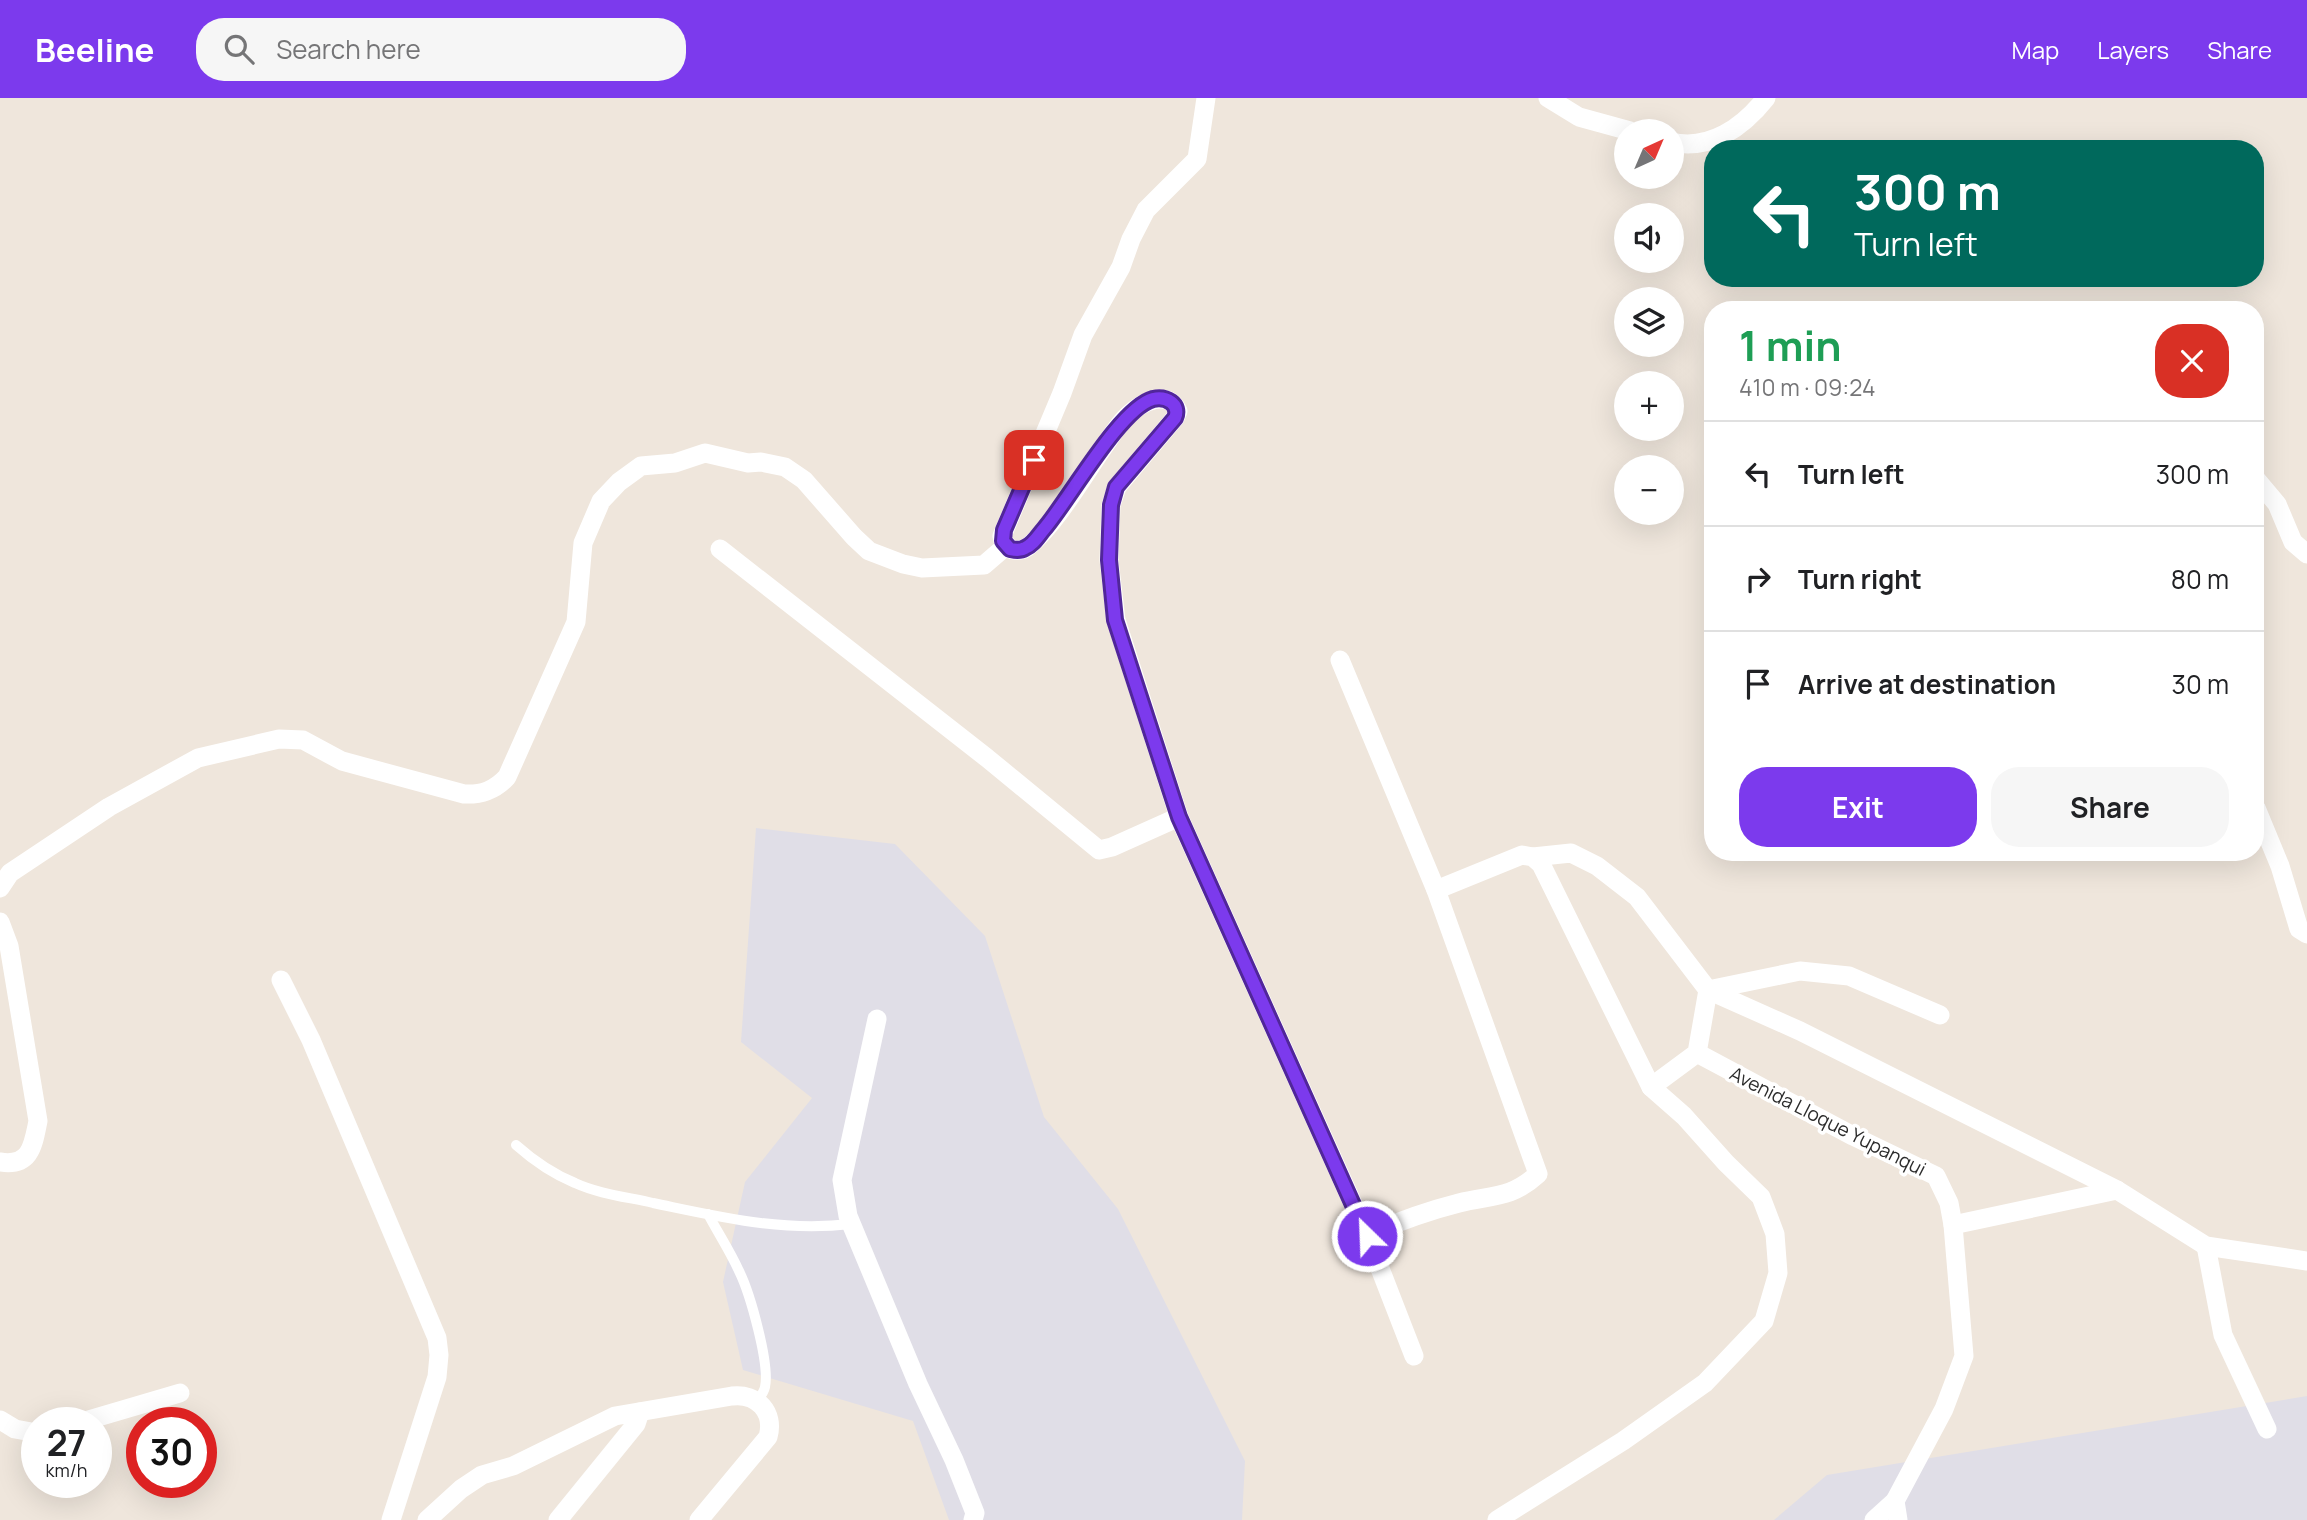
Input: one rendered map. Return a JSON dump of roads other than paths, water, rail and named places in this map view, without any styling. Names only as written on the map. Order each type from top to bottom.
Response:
[{"type":"street","points":[[1206,98],[1197,159],[1146,210],[1121,267],[1083,335],[1062,393],[1002,536],[1010,549],[1016,551],[1028,547],[1055,517],[1129,413],[1153,399],[1174,403],[1178,411],[1175,418],[1116,487],[1111,505],[1109,560],[1115,620],[1179,817],[1367,1236],[1414,1356]]},
{"type":"street","points":[[1548,98],[1579,117],[1614,127]]},
{"type":"street","points":[[1708,140],[1722,136],[1745,120],[1766,98]]},
{"type":"street","points":[[1684,143],[1704,141]]},
{"type":"street","points":[[0,888],[10,873],[109,807],[198,758],[279,739],[303,740],[342,761],[464,794],[493,789],[507,777],[576,622],[583,542],[601,501],[619,482],[642,467],[675,463],[705,453],[748,463],[761,462],[785,467],[804,481],[869,551],[903,564],[922,568],[984,565],[1006,546]]},
{"type":"street","points":[[2264,489],[2277,504],[2294,542],[2307,554]]},
{"type":"street","points":[[720,549],[987,758],[1099,850],[1112,847],[1179,817]]},
{"type":"street","points":[[1340,660],[1436,890],[1538,1174],[1527,1184],[1501,1196],[1461,1202],[1401,1220],[1367,1236]]},
{"type":"street","points":[[2264,827],[2280,866],[2299,929],[2307,934]]},
{"type":"street","points":[[1436,890],[1522,855],[1533,857],[1571,853],[1597,866],[1637,897],[1708,989],[1800,1031],[2117,1190],[2206,1246],[2307,1261]]},
{"type":"street","points":[[1497,1520],[1623,1441],[1705,1382],[1764,1321],[1778,1273],[1775,1234],[1761,1197],[1684,1116],[1651,1087],[1541,864],[1533,857]]},
{"type":"street","points":[[0,922],[9,946],[38,1121],[32,1149],[27,1155],[13,1163],[0,1163]]},
{"type":"street","points":[[1708,989],[1800,971],[1836,974],[1849,976],[1940,1016]]},
{"type":"street","points":[[281,980],[311,1040],[437,1338],[437,1377],[391,1520]]},
{"type":"street","points":[[1651,1087],[1697,1053],[1708,989]]},
{"type":"street","points":[[877,1019],[842,1180],[851,1224],[918,1384],[954,1460],[975,1513],[973,1520]]},
{"type":"street","name":"Avenida Lloque Yupanqui","points":[[1697,1053],[1853,1136],[1936,1176],[1949,1203],[1964,1356],[1944,1409],[1897,1511],[1874,1520]]},
{"type":"street","points":[[1953,1225],[2117,1190]]},
{"type":"street","points":[[2206,1246],[2223,1335],[2267,1429]]},
{"type":"street","points":[[112,1413],[180,1393]]},
{"type":"street","points":[[427,1520],[461,1489],[482,1475],[513,1466],[615,1416],[741,1395],[757,1400],[768,1414],[768,1437],[699,1520]]},
{"type":"street","points":[[558,1520],[636,1424],[640,1412]]},
{"type":"street","points":[[0,1420],[21,1430]]},
{"type":"lane","points":[[516,1145],[540,1164],[576,1184],[596,1191],[757,1224],[828,1227],[851,1224]]},
{"type":"lane","points":[[708,1214],[741,1273],[751,1304],[766,1377],[762,1394],[757,1400]]}]
